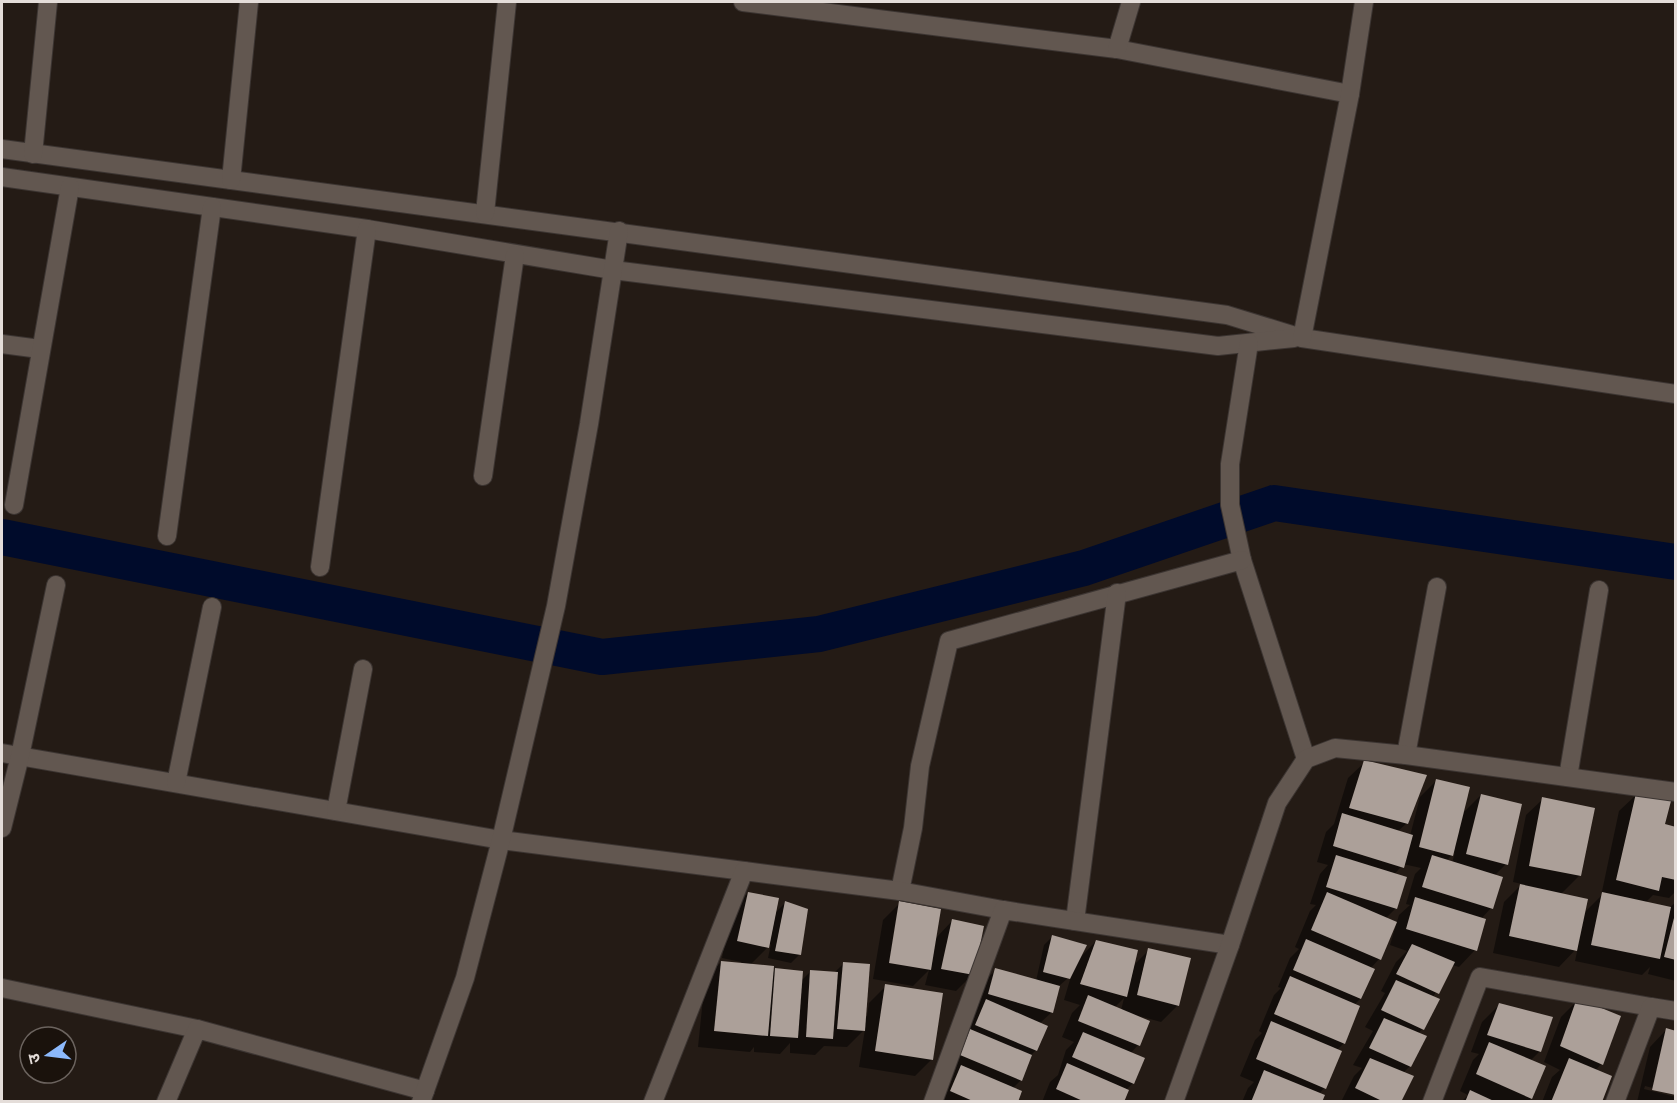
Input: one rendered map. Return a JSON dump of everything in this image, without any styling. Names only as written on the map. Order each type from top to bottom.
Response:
[{"type":"street","points":[[33,154],[48,2]]},
{"type":"street","points":[[231,180],[249,2]]},
{"type":"street","points":[[485,213],[507,2]]},
{"type":"street","points":[[743,2],[1118,49],[1350,94]]},
{"type":"street","points":[[1118,49],[1131,2]]},
{"type":"street","points":[[1302,338],[1350,94],[1364,2]]},
{"type":"street","points":[[2,149],[1227,315],[1302,338],[1676,393]]},
{"type":"street","points":[[2,177],[367,229],[613,270],[1218,346],[1302,338]]},
{"type":"street","points":[[14,505],[70,187]]},
{"type":"street","points":[[167,536],[212,207]]},
{"type":"street","points":[[320,567],[367,229]]},
{"type":"street","points":[[2,988],[197,1029],[423,1096],[465,978],[501,840],[556,606],[589,424],[620,231]]},
{"type":"street","points":[[483,476],[515,255]]},
{"type":"street","points":[[1249,343],[1230,464],[1230,505],[1240,553],[1306,759]]},
{"type":"street","points":[[2,344],[40,349]]},
{"type":"street","points":[[900,891],[912,828],[920,766],[949,641],[1117,593],[1240,553]]},
{"type":"street","points":[[2,828],[20,756],[56,585]]},
{"type":"street","points":[[1406,755],[1437,587]]},
{"type":"street","points":[[1569,777],[1599,590]]},
{"type":"street","points":[[1075,921],[1117,593]]},
{"type":"street","points":[[176,783],[212,607]]},
{"type":"street","points":[[336,811],[363,669]]},
{"type":"street","points":[[1174,1101],[1230,945],[1277,803],[1306,759],[1335,748],[1406,755],[1676,792]]},
{"type":"street","points":[[2,753],[501,840],[900,891],[1003,910],[1230,945]]},
{"type":"street","points":[[653,1101],[744,871]]},
{"type":"street","points":[[933,1101],[1003,910]]},
{"type":"street","points":[[1432,1101],[1480,977],[1676,1011]]},
{"type":"street","points":[[1615,1101],[1651,1007]]},
{"type":"street","points":[[166,1101],[197,1029]]},
{"type":"building","points":[[1364,760],[1427,775],[1408,824],[1349,808]]},
{"type":"building","points":[[1436,779],[1470,787],[1453,856],[1419,847]]},
{"type":"building","points":[[1636,793],[1671,801],[1665,824],[1676,827],[1676,880],[1662,877],[1659,891],[1616,880]]},
{"type":"building","points":[[1481,794],[1522,804],[1508,865],[1466,854]]},
{"type":"building","points":[[1542,797],[1595,808],[1581,876],[1529,866]]},
{"type":"building","points":[[1342,813],[1413,835],[1404,868],[1333,846]]},
{"type":"building","points":[[1336,855],[1407,877],[1397,909],[1326,887]]},
{"type":"building","points":[[1432,855],[1503,877],[1493,909],[1422,887]]},
{"type":"building","points":[[1520,884],[1588,899],[1577,951],[1509,936]]},
{"type":"building","points":[[748,892],[779,898],[769,948],[737,941]]},
{"type":"building","points":[[1327,892],[1397,922],[1381,960],[1311,930]]},
{"type":"building","points":[[1602,892],[1671,907],[1660,959],[1591,945]]},
{"type":"building","points":[[1415,897],[1486,919],[1477,951],[1406,929]]},
{"type":"building","points":[[785,901],[808,909],[801,955],[775,951]]},
{"type":"building","points":[[899,901],[941,909],[931,970],[889,963]]},
{"type":"building","points":[[1676,914],[1676,960],[1664,957]]},
{"type":"building","points":[[952,919],[984,926],[974,975],[941,969]]},
{"type":"building","points":[[1052,935],[1087,945],[1070,979],[1043,972]]},
{"type":"building","points":[[1306,939],[1375,969],[1361,999],[1293,970]]},
{"type":"building","points":[[1096,940],[1138,950],[1127,997],[1080,984]]},
{"type":"building","points":[[1412,944],[1455,962],[1439,994],[1396,974]]},
{"type":"building","points":[[1148,948],[1191,958],[1179,1006],[1137,995]]},
{"type":"building","points":[[721,961],[774,966],[768,1036],[714,1031]]},
{"type":"building","points":[[843,962],[870,964],[865,1031],[837,1029]]},
{"type":"building","points":[[775,968],[803,971],[798,1038],[770,1036]]},
{"type":"building","points":[[995,968],[1060,986],[1053,1013],[988,994]]},
{"type":"building","points":[[810,970],[838,972],[833,1039],[806,1037]]},
{"type":"building","points":[[1290,976],[1360,1006],[1345,1044],[1274,1014]]},
{"type":"building","points":[[1396,980],[1440,999],[1424,1030],[1381,1010]]},
{"type":"building","points":[[885,984],[943,993],[933,1060],[875,1051]]},
{"type":"building","points":[[1088,995],[1150,1021],[1140,1046],[1078,1021]]},
{"type":"building","points":[[1577,998],[1621,1016],[1603,1065],[1560,1046]]},
{"type":"building","points":[[986,999],[1048,1026],[1037,1051],[975,1025]]},
{"type":"building","points":[[1499,1003],[1553,1017],[1541,1052],[1487,1035]]},
{"type":"building","points":[[1384,1018],[1427,1036],[1411,1067],[1369,1048]]},
{"type":"building","points":[[1271,1021],[1342,1051],[1326,1089],[1256,1059]]},
{"type":"building","points":[[1666,1028],[1676,1031],[1676,1095],[1652,1090]]},
{"type":"building","points":[[970,1029],[1032,1055],[1022,1081],[960,1055]]},
{"type":"building","points":[[1083,1032],[1145,1058],[1134,1084],[1072,1057]]},
{"type":"building","points":[[1489,1042],[1546,1066],[1532,1099],[1476,1074]]},
{"type":"building","points":[[1370,1058],[1414,1076],[1401,1102],[1384,1102],[1355,1088]]},
{"type":"building","points":[[1569,1058],[1612,1076],[1602,1102],[1551,1102]]},
{"type":"building","points":[[1067,1063],[1129,1090],[1124,1102],[1085,1102],[1056,1089]]},
{"type":"building","points":[[961,1065],[1022,1091],[1018,1102],[975,1102],[950,1091]]},
{"type":"building","points":[[1264,1070],[1325,1095],[1322,1102],[1251,1102]]},
{"type":"building","points":[[1470,1090],[1496,1102],[1465,1102]]},
{"type":"waterway","points":[[2,537],[602,657],[819,634],[1084,568],[1274,503],[1676,562]]}]
